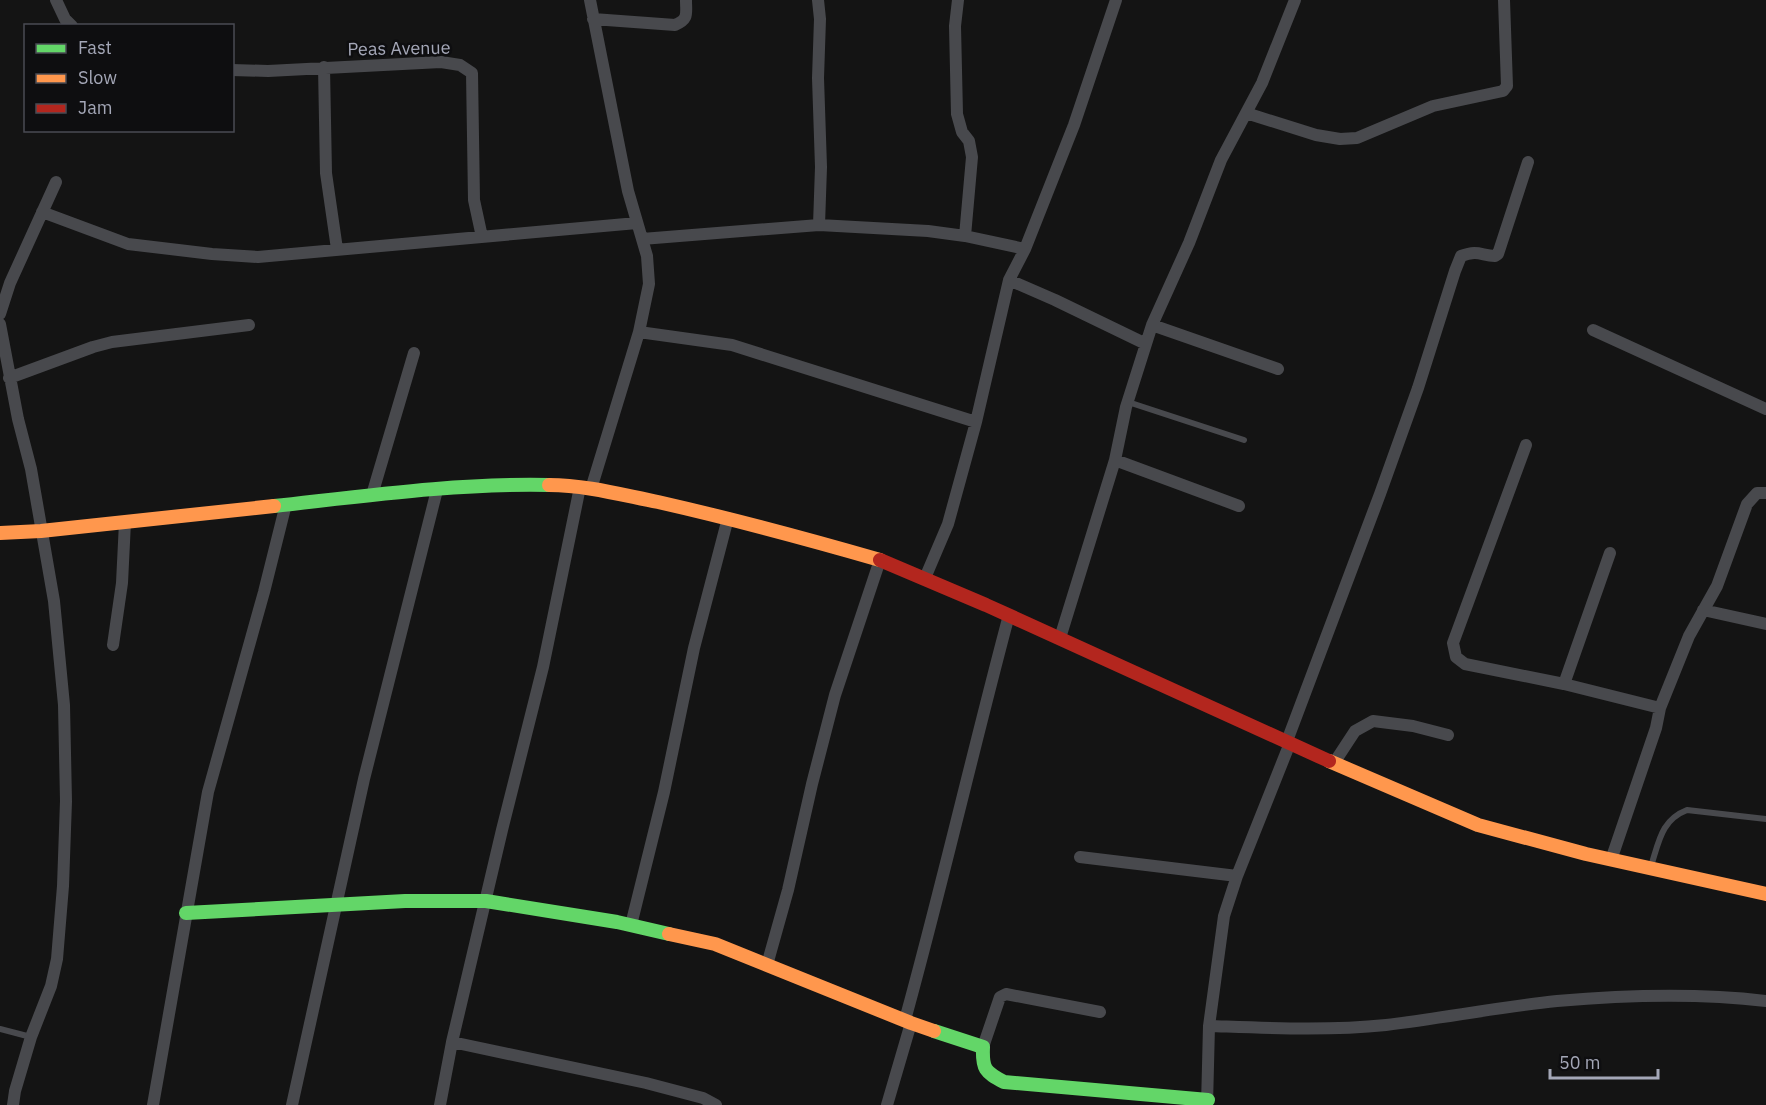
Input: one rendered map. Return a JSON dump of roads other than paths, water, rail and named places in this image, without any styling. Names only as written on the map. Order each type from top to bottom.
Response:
[{"type":"street","points":[[56,0],[70,24]]},
{"type":"street","points":[[440,1105],[452,1042],[586,488],[639,332],[649,284],[647,256],[628,191],[590,0]]},
{"type":"street","points":[[594,20],[675,25],[686,18],[686,0]]},
{"type":"street","points":[[818,0],[821,167],[819,225]]},
{"type":"street","points":[[958,0],[955,26],[957,114],[963,132],[969,141],[972,157],[965,236]]},
{"type":"street","points":[[925,578],[948,525],[976,422],[1009,280],[1025,249],[1074,124],[1116,0]]},
{"type":"street","points":[[1060,638],[1115,460],[1127,402],[1152,325],[1189,243],[1221,159],[1262,83],[1295,0]]},
{"type":"street","points":[[1246,113],[1316,135],[1340,139],[1357,138],[1433,106],[1503,91],[1507,86],[1504,0]]},
{"type":"street","name":"Peas Avenue","points":[[234,70],[268,71],[441,62],[460,65],[472,73],[474,200],[482,237]]},
{"type":"street","points":[[324,68],[326,173],[337,249]]},
{"type":"street","points":[[1100,1012],[1006,994],[1000,997],[983,1047],[982,1064],[986,1073],[1004,1082],[1208,1103],[1209,1026],[1224,916],[1237,876],[1380,494],[1418,388],[1458,263],[1461,256],[1470,253],[1491,256],[1497,254],[1528,162]]},
{"type":"street","points":[[0,314],[10,283],[56,182]]},
{"type":"street","points":[[42,212],[128,244],[258,257],[638,223]]},
{"type":"street","points":[[642,239],[819,225],[928,231],[965,236],[1025,249]]},
{"type":"street","points":[[1009,280],[1146,344]]},
{"type":"street","points":[[0,324],[9,378],[31,469],[54,601],[64,705],[66,801],[63,886],[57,959],[51,986],[32,1037],[13,1105]]},
{"type":"street","points":[[1152,325],[1278,369]]},
{"type":"street","points":[[9,378],[112,342],[249,326]]},
{"type":"street","points":[[1593,330],[1766,409]]},
{"type":"street","points":[[639,332],[732,345],[976,422]]},
{"type":"street","points":[[372,495],[414,353]]},
{"type":"street","points":[[1526,445],[1453,643],[1456,657],[1465,664],[1563,684],[1660,708]]},
{"type":"street","points":[[1115,460],[1239,506]]},
{"type":"street","points":[[0,533],[41,531],[372,495],[509,484],[567,485],[586,488],[728,518],[880,560],[1009,615],[1334,763],[1478,825],[1611,860],[1766,894]]},
{"type":"street","points":[[292,1105],[390,670],[437,490]]},
{"type":"street","points":[[1611,860],[1656,728],[1660,708],[1689,636],[1717,586],[1747,504],[1756,492],[1766,493]]},
{"type":"street","points":[[153,1105],[208,792],[286,504]]},
{"type":"street","points":[[631,925],[664,792],[694,648],[728,518]]},
{"type":"street","points":[[113,645],[122,583],[125,522]]},
{"type":"street","points":[[1563,684],[1610,553]]},
{"type":"street","points":[[767,965],[788,890],[835,695],[880,560]]},
{"type":"street","points":[[1703,610],[1766,624]]},
{"type":"street","points":[[887,1105],[981,720],[1009,615]]},
{"type":"street","points":[[1334,763],[1354,731],[1373,721],[1413,726],[1448,735]]},
{"type":"street","points":[[1080,857],[1237,876]]},
{"type":"street","points":[[186,913],[405,901],[486,902],[631,925],[715,944],[908,1021],[983,1047]]},
{"type":"street","points":[[1209,1026],[1308,1030],[1384,1025],[1556,1002],[1650,995],[1766,1000]]},
{"type":"street","points":[[452,1042],[646,1083],[703,1098],[716,1105]]},
{"type":"lane","points":[[1127,402],[1244,440]]},
{"type":"lane","points":[[1651,868],[1661,835],[1666,824],[1675,815],[1687,810],[1766,819]]},
{"type":"lane","points":[[0,1029],[32,1037]]}]
